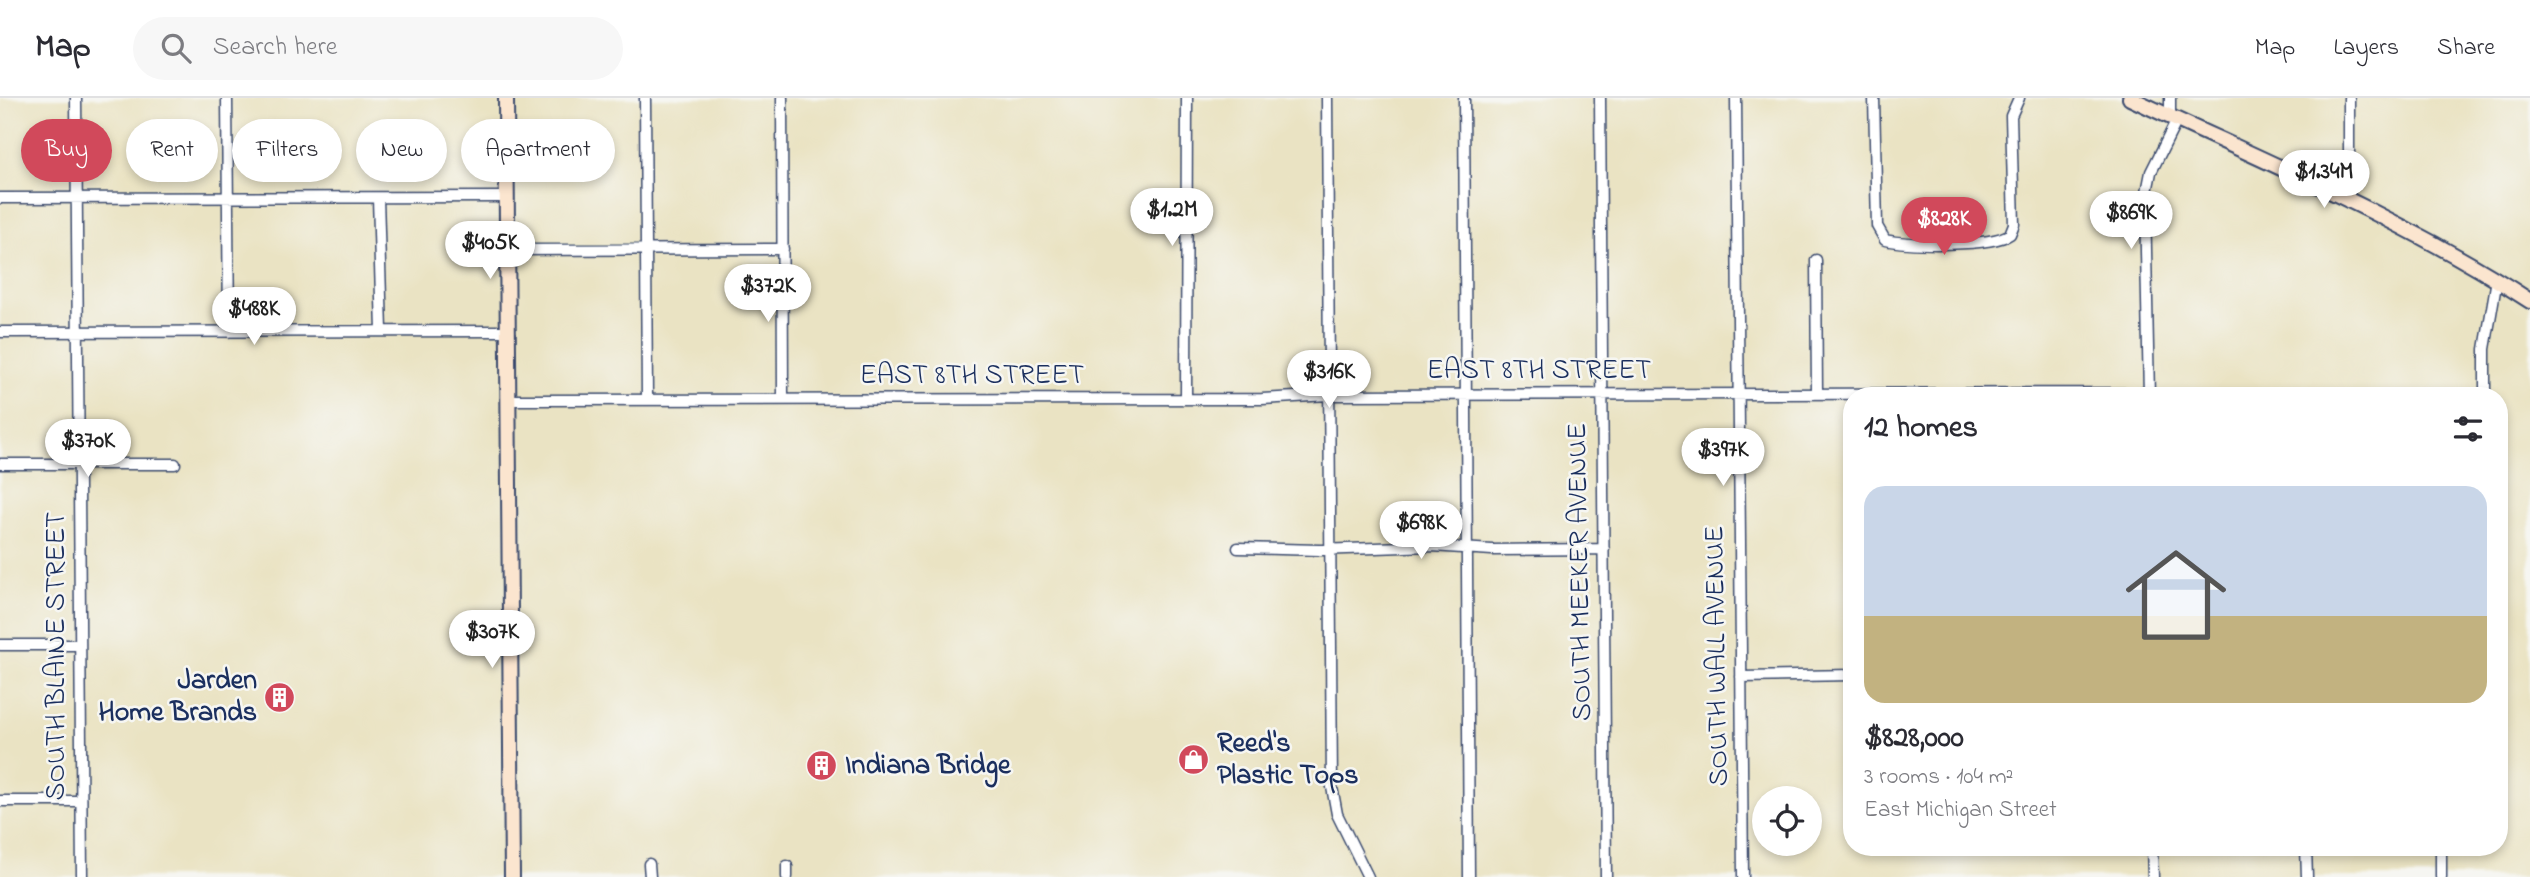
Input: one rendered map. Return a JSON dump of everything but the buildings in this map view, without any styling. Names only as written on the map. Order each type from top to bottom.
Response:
[{"type":"street","name":"SOUTH BLAINE STREET","points":[[76,98],[82,877]]},
{"type":"street","points":[[227,98],[229,332]]},
{"type":"street","points":[[506,98],[512,877]]},
{"type":"street","points":[[645,98],[647,399]]},
{"type":"street","points":[[782,98],[783,399]]},
{"type":"street","points":[[1186,399],[1187,98]]},
{"type":"street","points":[[1327,98],[1334,805],[1368,877]]},
{"type":"street","points":[[1464,98],[1469,877]]},
{"type":"street","name":"SOUTH MEEKER AVENUE","points":[[1600,98],[1606,877]]},
{"type":"street","name":"SOUTH WALL AVENUE","points":[[1736,98],[1743,877]]},
{"type":"street","points":[[1874,98],[1877,226],[1881,237],[1908,242],[1992,241],[2010,234],[2014,224],[2011,116],[2019,98]]},
{"type":"street","points":[[2130,98],[2349,203],[2497,279],[2530,301]]},
{"type":"street","points":[[2149,387],[2145,202],[2148,181],[2174,118],[2170,98]]},
{"type":"street","points":[[2349,98],[2349,203]]},
{"type":"street","points":[[0,198],[507,197]]},
{"type":"street","points":[[378,198],[382,331]]},
{"type":"street","points":[[507,250],[783,249]]},
{"type":"street","points":[[1816,260],[1817,393]]},
{"type":"street","points":[[2485,387],[2485,349],[2497,279]]},
{"type":"street","points":[[0,332],[507,331]]},
{"type":"street","name":"EAST 8TH STREET","points":[[508,400],[1262,399],[1328,395],[1843,393]]},
{"type":"street","points":[[0,464],[175,464]]},
{"type":"street","points":[[1238,548],[1467,546],[1492,550],[1604,549]]},
{"type":"street","points":[[0,645],[80,645]]},
{"type":"street","points":[[1741,677],[1843,675]]},
{"type":"street","points":[[0,801],[81,801]]},
{"type":"street","points":[[2152,856],[2153,877]]},
{"type":"street","points":[[2306,856],[2307,877]]},
{"type":"street","points":[[2441,856],[2441,877]]},
{"type":"street","points":[[649,864],[650,877]]},
{"type":"place","name":"Jarden Home Brands","points":[[280,697]]},
{"type":"place","name":"Reed's Plastic Tops","points":[[1194,760]]},
{"type":"place","name":"Indiana Bridge","points":[[822,766]]}]
